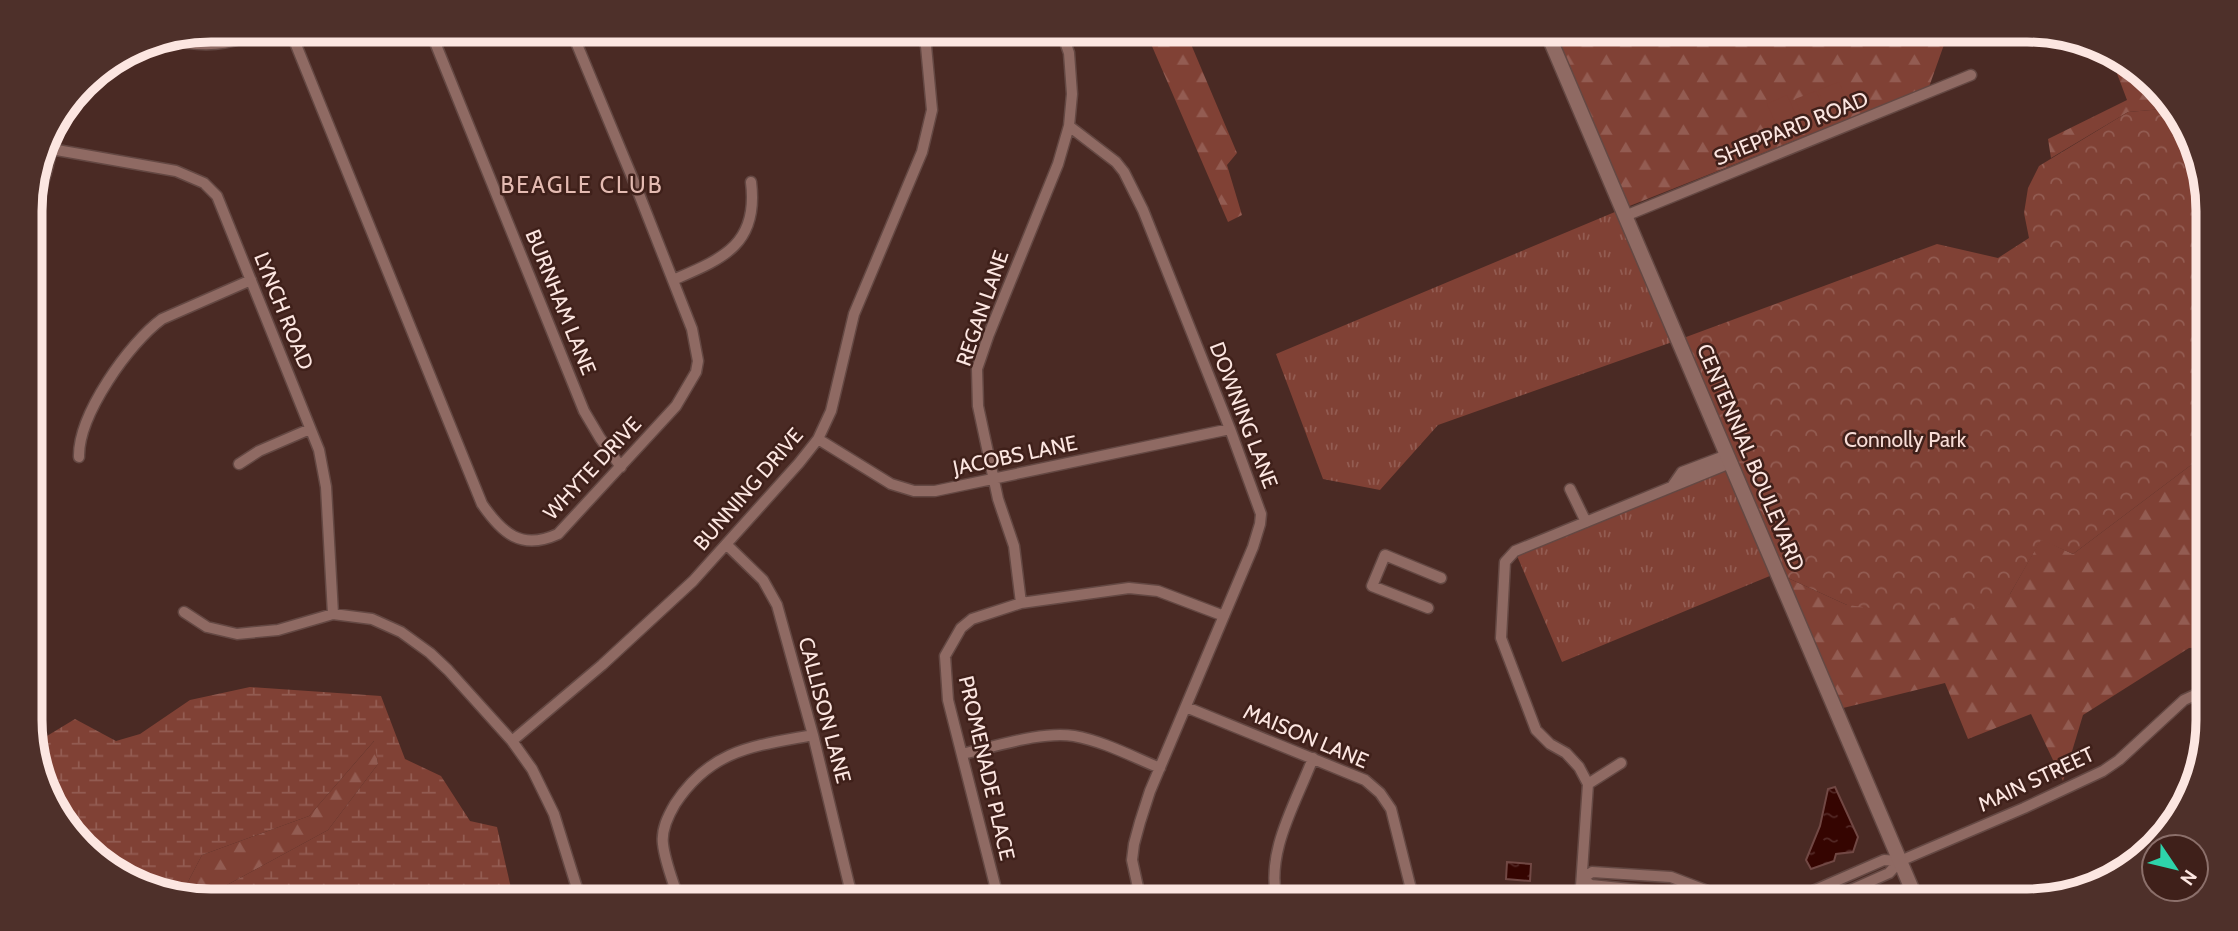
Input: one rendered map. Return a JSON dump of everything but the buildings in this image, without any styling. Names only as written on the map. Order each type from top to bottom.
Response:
[{"type":"main road","name":"CENTENNIAL BOULEVARD","points":[[1551,42],[1912,889]]},
{"type":"street","points":[[192,43],[214,46],[237,42]]},
{"type":"street","name":"WHYTE DRIVE","points":[[295,42],[482,504],[498,527],[517,539],[529,540],[541,540],[558,534],[676,406],[696,372],[696,347],[673,281],[576,42]]},
{"type":"street","name":"BURNHAM LANE","points":[[435,42],[584,411],[621,467]]},
{"type":"street","name":"BUNNING DRIVE","points":[[512,741],[602,665],[693,581],[818,439],[831,411],[854,314],[922,152],[932,110],[924,42]]},
{"type":"street","name":"REGAN LANE","points":[[1021,603],[1014,546],[998,499],[978,407],[977,369],[1058,164],[1069,126],[1072,94],[1069,53],[1065,42]]},
{"type":"street","name":"SHEPPARD ROAD","points":[[1625,216],[1971,75]]},
{"type":"street","name":"DOWNING LANE","points":[[1069,126],[1101,149],[1124,172],[1143,210],[1261,514],[1253,547],[1160,768],[1134,844],[1132,860],[1138,889]]},
{"type":"street","name":"LYNCH ROAD","points":[[54,150],[176,171],[204,183],[216,196],[319,450],[326,487],[333,614]]},
{"type":"street","points":[[673,281],[714,262],[739,240],[752,216],[754,203],[751,182]]},
{"type":"street","points":[[79,457],[81,435],[102,393],[126,356],[153,326],[162,319],[251,280]]},
{"type":"street","points":[[239,464],[259,451],[310,429]]},
{"type":"street","name":"JACOBS LANE","points":[[818,439],[878,478],[914,491],[935,491],[1230,429]]},
{"type":"street","points":[[1581,889],[1588,784],[1566,753],[1550,744],[1536,730],[1501,638],[1505,562],[1516,551],[1672,487],[1682,472],[1729,459]]},
{"type":"street","points":[[1570,489],[1586,522]]},
{"type":"street","name":"CALLISON LANE","points":[[727,545],[763,580],[777,605],[813,735],[850,889]]},
{"type":"street","points":[[1429,608],[1372,586],[1385,555],[1441,578]]},
{"type":"street","name":"PROMENADE PLACE","points":[[996,889],[948,700],[946,656],[961,628],[971,619],[1021,603],[1142,588],[1179,597],[1224,616]]},
{"type":"street","points":[[184,612],[207,627],[237,634],[278,630],[333,614],[372,620],[401,632],[448,670],[512,741],[532,769],[554,814],[577,889]]},
{"type":"street","name":"MAIN STREET","points":[[1818,889],[1884,860],[1900,860],[2024,808],[2103,771],[2119,760],[2184,700],[2196,694]]},
{"type":"street","name":"MAISON LANE","points":[[1186,707],[1365,780],[1380,793],[1391,809],[1411,889]]},
{"type":"street","points":[[676,889],[663,844],[667,817],[684,790],[707,769],[737,751],[813,735]]},
{"type":"street","points":[[962,754],[1046,736],[1076,736],[1160,768]]},
{"type":"street","points":[[1275,889],[1273,874],[1276,851],[1313,758]]},
{"type":"street","points":[[1588,784],[1621,763]]},
{"type":"street","name":"MAIN STREET","points":[[1853,889],[1889,873],[1900,860]]},
{"type":"street","points":[[1582,879],[1592,872],[1671,877],[1702,889]]},
{"type":"street","points":[[1582,879],[1591,885],[1630,889]]},
{"type":"green space","points":[[1150,42],[1190,42],[1237,153],[1227,165],[1242,215],[1228,222]]},
{"type":"green space","points":[[1552,42],[1945,42],[1929,87],[1622,209]]},
{"type":"green space","points":[[2114,67],[2138,84],[2161,109],[2128,112],[2051,158],[2048,139],[2127,100]]},
{"type":"green space","points":[[1839,82],[1847,101],[1826,110],[1818,90]]},
{"type":"green space","points":[[1816,91],[1824,110],[1803,119],[1795,99]]},
{"type":"green space","points":[[1787,95],[1802,128],[1782,137],[1767,104]]},
{"type":"green space","name":"Connolly Park","points":[[2161,109],[2179,136],[2195,189],[2196,461],[2073,554],[2041,540],[2010,594],[1953,618],[1847,605],[1777,573],[1678,340],[1937,244],[1998,258],[2029,238],[2024,213],[2028,188],[2039,166],[2128,112]]},
{"type":"green space","points":[[1622,209],[1678,340],[1438,425],[1380,490],[1323,479],[1276,354]]},
{"type":"green space","points":[[2196,461],[2196,648],[2189,648],[2083,715],[2063,781],[2031,714],[1968,739],[1945,683],[1835,710],[1777,573],[1847,605],[2010,594],[2041,539],[2073,554]]},
{"type":"green space","points":[[1730,463],[1777,573],[1562,662],[1515,551]]},
{"type":"green space","points":[[250,687],[381,696],[405,759],[441,776],[470,821],[497,827],[511,889],[224,889],[225,886],[328,830],[378,764],[374,741],[309,816],[202,855],[185,887],[136,872],[100,847],[71,814],[59,795],[51,774],[43,738],[75,719],[116,741],[140,734],[190,700]]},
{"type":"green space","points":[[375,740],[378,764],[328,830],[225,886],[224,889],[185,887],[202,855],[309,816]]},
{"type":"water","points":[[1835,787],[1858,837],[1853,852],[1836,854],[1834,861],[1811,869],[1806,860],[1820,826],[1828,789]]},
{"type":"water","points":[[1507,862],[1531,864],[1530,881],[1506,879]]},
{"type":"district","name":"BEAGLE CLUB","points":[[582,185]]}]
